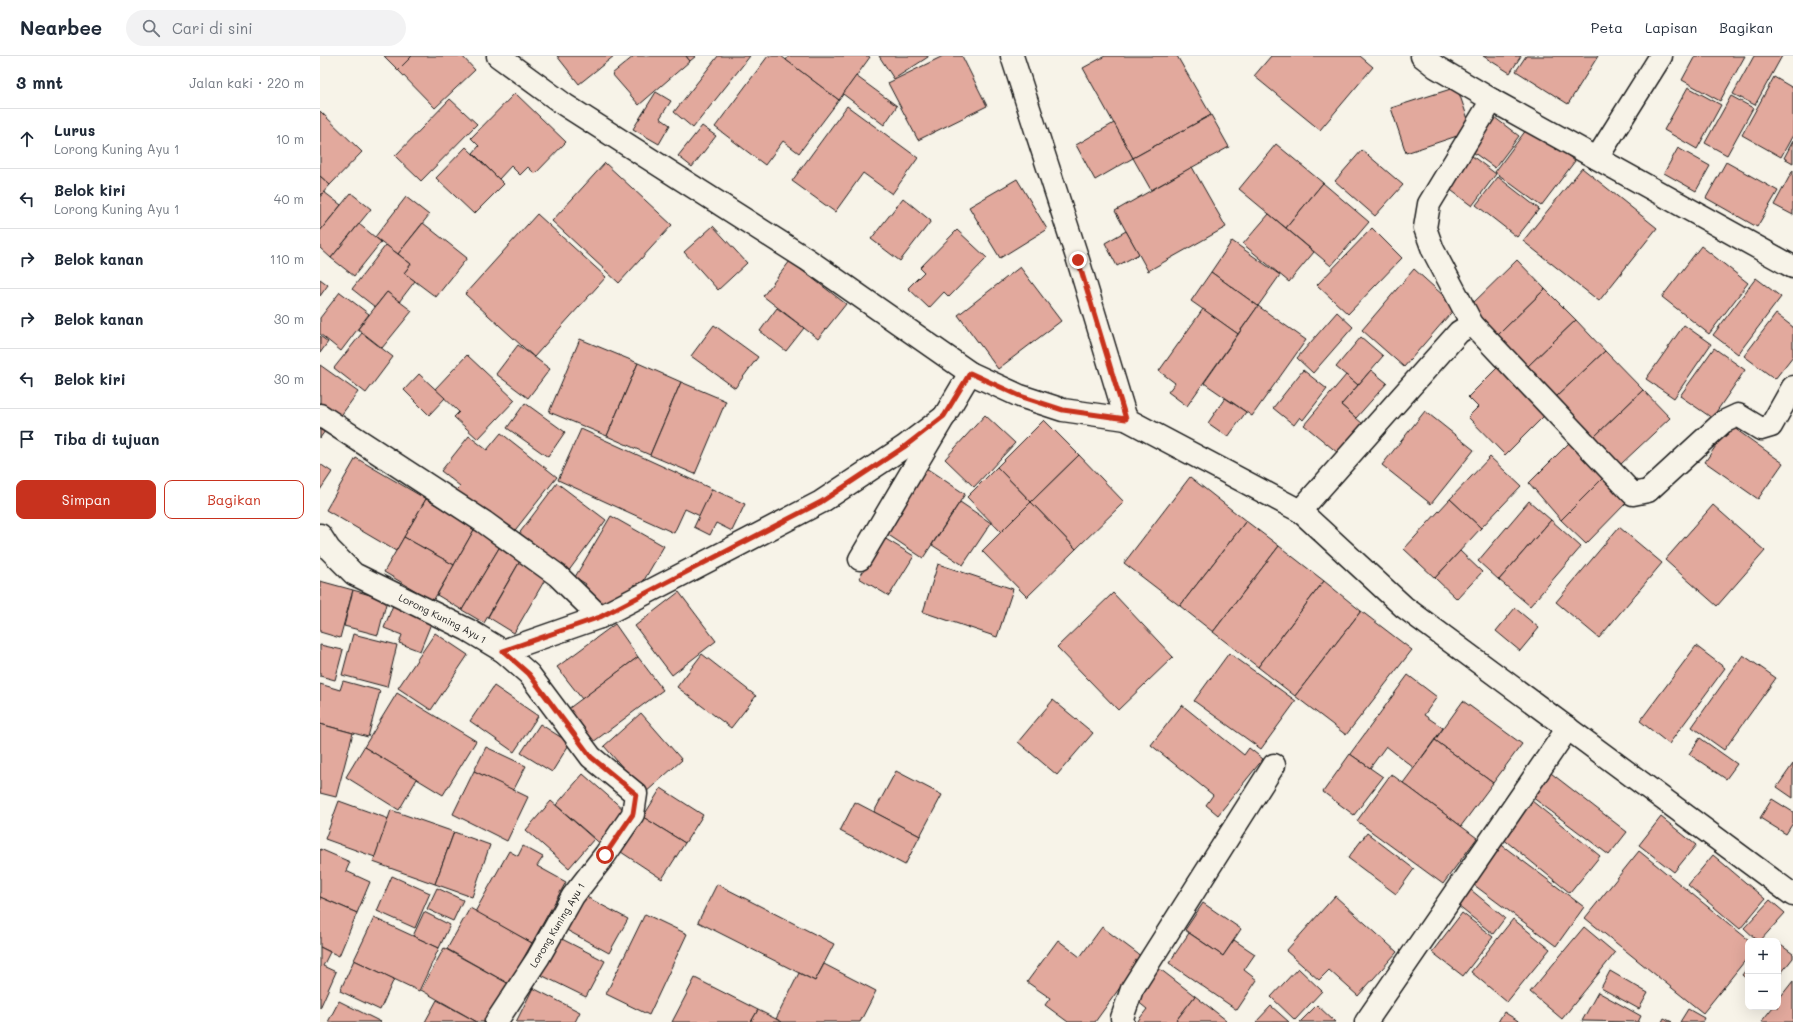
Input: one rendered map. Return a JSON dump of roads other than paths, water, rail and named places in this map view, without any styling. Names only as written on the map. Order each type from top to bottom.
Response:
[{"type":"street","points":[[498,56],[565,105],[808,260],[970,373],[1020,396],[1063,410],[1126,419],[1300,511],[1404,606],[1793,895]]},
{"type":"street","points":[[1012,56],[1078,260],[1126,419]]},
{"type":"street","points":[[1422,56],[1436,67],[1492,100],[1597,158],[1791,261]]},
{"type":"street","points":[[1597,158],[1661,56]]},
{"type":"street","points":[[1492,100],[1429,204],[1425,228],[1433,250],[1472,324],[1633,494],[1648,491],[1722,422],[1738,415],[1761,429],[1771,426],[1793,387]]},
{"type":"street","points":[[1300,511],[1459,332],[1472,324]]},
{"type":"street","points":[[860,558],[970,373]]},
{"type":"street","points":[[320,415],[484,522],[533,557],[557,575],[600,617]]},
{"type":"street","points":[[503,651],[600,617],[821,502],[904,447],[944,416]]},
{"type":"street","name":"Lorong Kuning Ayu 1","points":[[320,535],[328,549],[354,574],[468,630],[503,651],[529,674],[591,757],[636,794],[633,814],[605,855],[573,896],[538,958],[496,1022]]},
{"type":"street","points":[[1366,1022],[1568,728]]},
{"type":"street","points":[[1124,1022],[1122,1018],[1132,989],[1274,765]]}]
